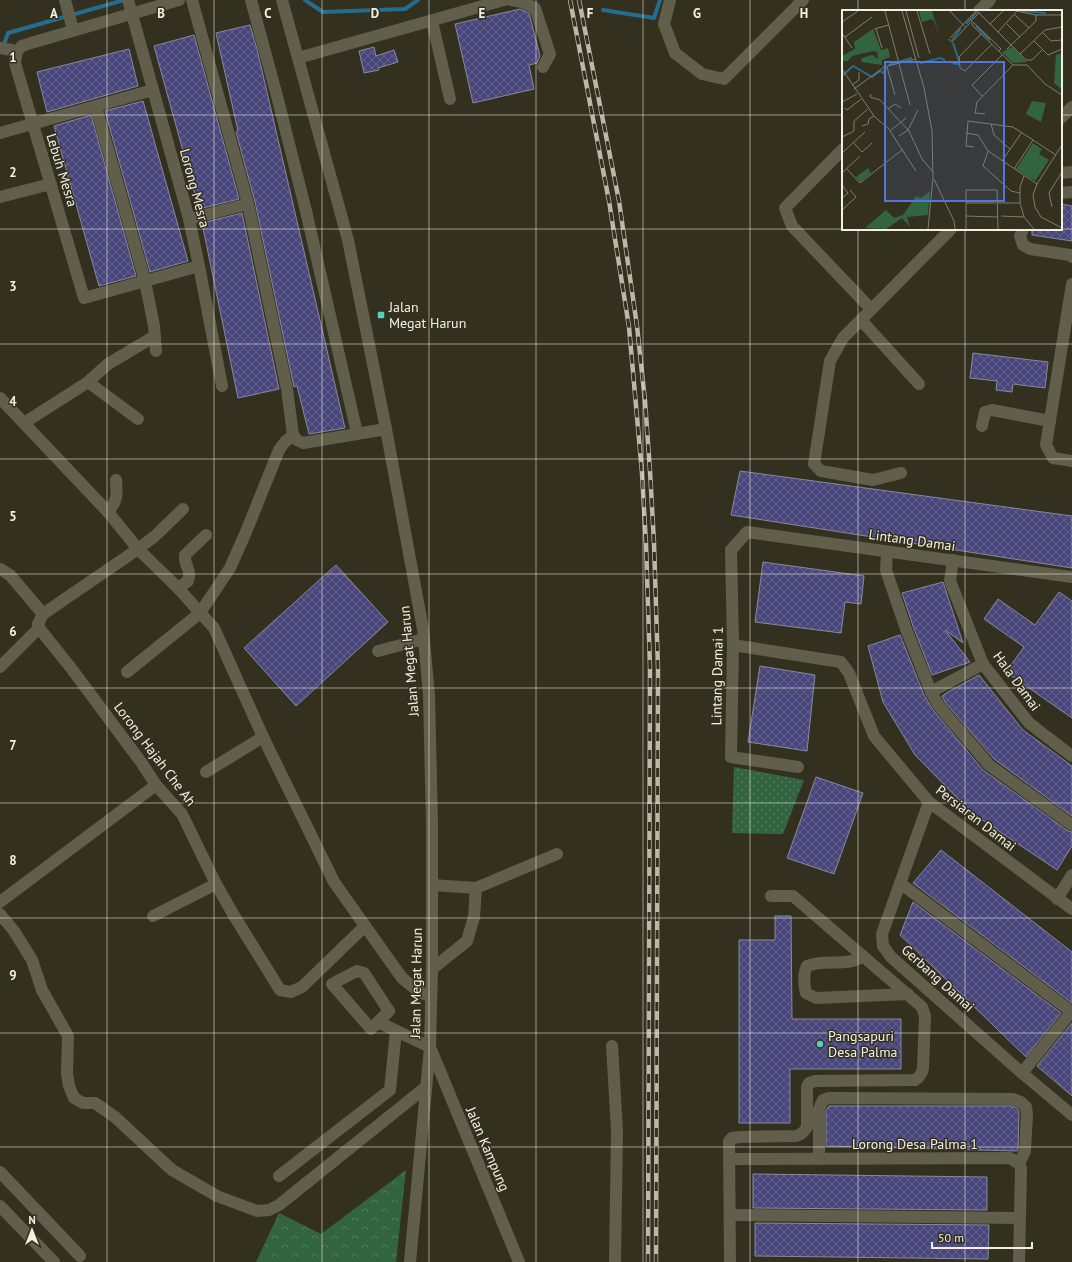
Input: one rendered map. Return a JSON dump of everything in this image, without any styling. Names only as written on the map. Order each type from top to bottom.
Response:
[{"type":"street","points":[[8,49],[22,46],[31,42],[69,15],[179,0]]},
{"type":"street","points":[[192,0],[248,204],[287,389],[293,435],[297,440],[303,443],[386,429]]},
{"type":"street","points":[[251,0],[306,211],[357,433]]},
{"type":"street","name":"Jalan Megat Harun","points":[[282,0],[348,240],[386,429],[424,639],[429,695],[432,824],[432,969],[430,1047],[410,1262]]},
{"type":"street","points":[[298,58],[504,0]]},
{"type":"street","points":[[511,0],[522,2],[535,8],[550,54],[543,67]]},
{"type":"street","points":[[670,0],[664,24],[675,53],[702,74],[724,79],[803,0]]},
{"type":"street","points":[[980,10],[990,0]]},
{"type":"street","name":"Lorong Mesra","points":[[130,6],[189,219],[222,386]]},
{"type":"street","points":[[432,20],[450,99]]},
{"type":"street","name":"Lebuh Mesra","points":[[8,49],[15,63],[84,298],[145,281]]},
{"type":"street","points":[[0,133],[153,90]]},
{"type":"street","points":[[96,107],[145,281],[155,336],[156,351]]},
{"type":"street","points":[[1062,117],[1072,107]]},
{"type":"street","points":[[842,151],[785,208],[792,226],[871,309]]},
{"type":"street","points":[[1062,173],[1072,172]]},
{"type":"street","points":[[0,197],[50,184]]},
{"type":"street","points":[[1062,193],[1072,192]]},
{"type":"street","points":[[189,219],[248,204]]},
{"type":"street","points":[[901,472],[873,480],[821,471],[814,464],[830,361],[843,338],[949,230]]},
{"type":"street","points":[[1022,230],[1020,236],[1023,244],[1030,249],[1072,256]]},
{"type":"street","points":[[145,281],[199,266]]},
{"type":"street","points":[[1072,284],[1046,445],[1053,458],[1072,461]]},
{"type":"street","points":[[861,320],[919,384]]},
{"type":"street","points":[[24,423],[88,382],[108,364],[155,336]]},
{"type":"street","points":[[88,382],[138,419]]},
{"type":"street","points":[[0,398],[108,512],[138,549],[178,588],[214,628],[263,737],[334,882],[402,978],[418,991],[431,997]]},
{"type":"street","points":[[982,426],[985,412],[992,410],[1050,421]]},
{"type":"street","points":[[127,672],[200,613],[230,568],[279,450],[293,435]]},
{"type":"street","points":[[108,512],[116,502],[116,480]]},
{"type":"street","points":[[0,667],[39,628],[38,624],[43,614],[138,549],[155,536],[183,509]]},
{"type":"street","name":"Lintang Damai","points":[[747,532],[1072,577]]},
{"type":"street","name":"Lintang Damai 1","points":[[747,532],[731,550],[731,757],[798,767]]},
{"type":"street","points":[[178,588],[188,581],[190,574],[184,561],[185,555],[206,535]]},
{"type":"street","points":[[887,552],[886,570],[906,629],[931,692],[939,706],[989,765],[1072,825]]},
{"type":"street","name":"Hala Damai","points":[[953,560],[950,581],[983,664],[1029,723],[1072,756]]},
{"type":"street","points":[[0,570],[10,575],[43,614]]},
{"type":"street","name":"Lorong Hajah Che Ah","points":[[39,628],[71,668],[141,762],[156,785],[182,814],[216,884],[280,990],[291,992],[302,987],[365,926]]},
{"type":"street","points":[[378,651],[424,639]]},
{"type":"street","name":"Persiaran Damai","points":[[732,646],[841,662],[849,673],[874,736],[929,802],[1072,909]]},
{"type":"street","points":[[931,692],[983,664]]},
{"type":"street","points":[[206,772],[263,737]]},
{"type":"street","points":[[0,902],[156,785]]},
{"type":"street","name":"Gerbang Damai","points":[[929,802],[882,934],[882,946],[891,957],[1022,1073],[1072,1115]]},
{"type":"street","points":[[432,885],[476,888],[557,854]]},
{"type":"street","points":[[1057,899],[1072,875]]},
{"type":"street","points":[[900,883],[1072,1012],[1022,1073]]},
{"type":"street","points":[[153,916],[216,884]]},
{"type":"street","points":[[432,969],[467,941],[474,917],[476,888]]},
{"type":"street","points":[[730,1262],[730,1141],[732,1138],[796,1136],[805,1132],[807,1127],[807,1087],[809,1083],[815,1081],[914,1080],[919,1078],[922,1074],[923,1068],[924,1012],[922,1007],[793,896],[771,896]]},
{"type":"street","points":[[0,914],[14,931],[32,960],[42,990],[68,1036],[67,1073],[69,1086],[74,1098],[83,1104],[95,1104],[115,1117],[172,1170],[217,1196],[257,1211],[269,1210],[280,1205],[426,1087]]},
{"type":"street","points":[[863,956],[856,961],[851,962],[818,963],[807,966],[805,970],[804,988],[806,993],[816,998],[908,994]]},
{"type":"street","points":[[357,971],[364,972],[389,1011],[378,1022],[371,1029],[332,984],[357,971]]},
{"type":"street","points":[[378,1022],[430,1047]]},
{"type":"street","points":[[279,1176],[390,1090],[396,1031]]},
{"type":"street","points":[[612,1046],[617,1130],[615,1262]]},
{"type":"street","name":"Jalan Kampung","points":[[430,1047],[519,1262]]},
{"type":"street","points":[[820,1159],[819,1109],[822,1100],[829,1098],[1013,1099],[1021,1102],[1026,1107],[1027,1114],[1026,1151],[1014,1161],[1021,1169],[1019,1262]]},
{"type":"street","name":"Lorong Desa Palma 1","points":[[730,1159],[1014,1161]]},
{"type":"street","points":[[0,1172],[80,1256]]},
{"type":"street","points":[[0,1206],[54,1262]]},
{"type":"street","points":[[730,1216],[1019,1218]]},
{"type":"green space","points":[[734,767],[804,780],[783,834],[732,833]]},
{"type":"green space","points":[[406,1170],[396,1262],[256,1262],[279,1213],[321,1234]]},
{"type":"building","points":[[520,9],[529,13],[540,56],[537,63],[529,65],[534,89],[473,103],[455,24]]},
{"type":"building","points":[[250,25],[257,49],[345,428],[309,434],[297,386],[294,387],[255,202],[236,132],[238,131],[216,33]]},
{"type":"building","points":[[194,35],[239,199],[199,209],[154,46]]},
{"type":"building","points":[[374,47],[376,56],[394,50],[398,62],[378,68],[379,70],[364,73],[359,51]]},
{"type":"building","points":[[129,49],[138,86],[47,112],[37,72]]},
{"type":"building","points":[[143,101],[188,261],[150,272],[105,111]]},
{"type":"building","points":[[91,115],[136,276],[99,286],[54,126]]},
{"type":"building","points":[[1062,204],[1072,206],[1072,241],[1032,235],[1032,230],[1062,230]]},
{"type":"building","points":[[242,213],[279,389],[238,398],[202,223]]},
{"type":"building","points":[[973,353],[1048,362],[1045,388],[1013,384],[1012,392],[996,390],[997,381],[970,378]]},
{"type":"building","points":[[740,471],[1072,516],[1072,568],[731,515]]},
{"type":"building","points":[[763,562],[864,576],[861,604],[845,602],[841,633],[755,622]]},
{"type":"building","points":[[336,565],[388,622],[296,706],[244,648]]},
{"type":"building","points":[[943,582],[963,643],[945,630],[970,662],[932,675],[902,593]]},
{"type":"building","points":[[1059,592],[1072,601],[1072,718],[1006,672],[1024,647],[984,619],[998,599],[1035,625]]},
{"type":"building","points":[[900,635],[924,695],[933,710],[983,770],[1068,831],[1072,832],[1072,846],[1057,870],[972,813],[915,755],[883,702],[868,646]]},
{"type":"building","points":[[760,666],[815,675],[807,751],[748,742]]},
{"type":"building","points":[[979,675],[1023,730],[1072,766],[1072,816],[994,759],[945,702],[942,696]]},
{"type":"building","points":[[816,777],[863,793],[834,874],[787,858]]},
{"type":"building","points":[[941,850],[1072,952],[1072,1003],[913,883]]},
{"type":"building","points":[[913,902],[1061,1013],[1026,1057],[900,935]]},
{"type":"building","name":"Pangsapuri Desa Palma","points":[[775,916],[791,916],[792,1019],[901,1019],[901,1069],[790,1069],[790,1123],[739,1123],[739,940],[775,940]]},
{"type":"building","points":[[1072,1023],[1072,1096],[1037,1066]]},
{"type":"building","points":[[829,1106],[1012,1106],[1017,1108],[1019,1111],[1018,1149],[1017,1151],[826,1146],[826,1111]]},
{"type":"building","points":[[753,1174],[987,1177],[987,1210],[753,1208]]},
{"type":"building","points":[[755,1223],[989,1225],[988,1259],[755,1256]]},
{"type":"waterway","points":[[3,47],[8,33],[124,0]]},
{"type":"waterway","points":[[305,0],[323,12],[405,9],[418,0]]},
{"type":"waterway","points":[[603,10],[654,18],[660,0]]},
{"type":"railway","points":[[570,0],[609,201],[629,327],[642,473],[650,668],[648,1262]]},
{"type":"railway","points":[[579,0],[619,201],[637,326],[645,401],[650,471],[658,669],[656,1262]]},
{"type":"place","name":"Jalan Megat Harun","points":[[381,315]]},
{"type":"place","name":"Pangsapuri Desa Palma","points":[[820,1044]]}]
